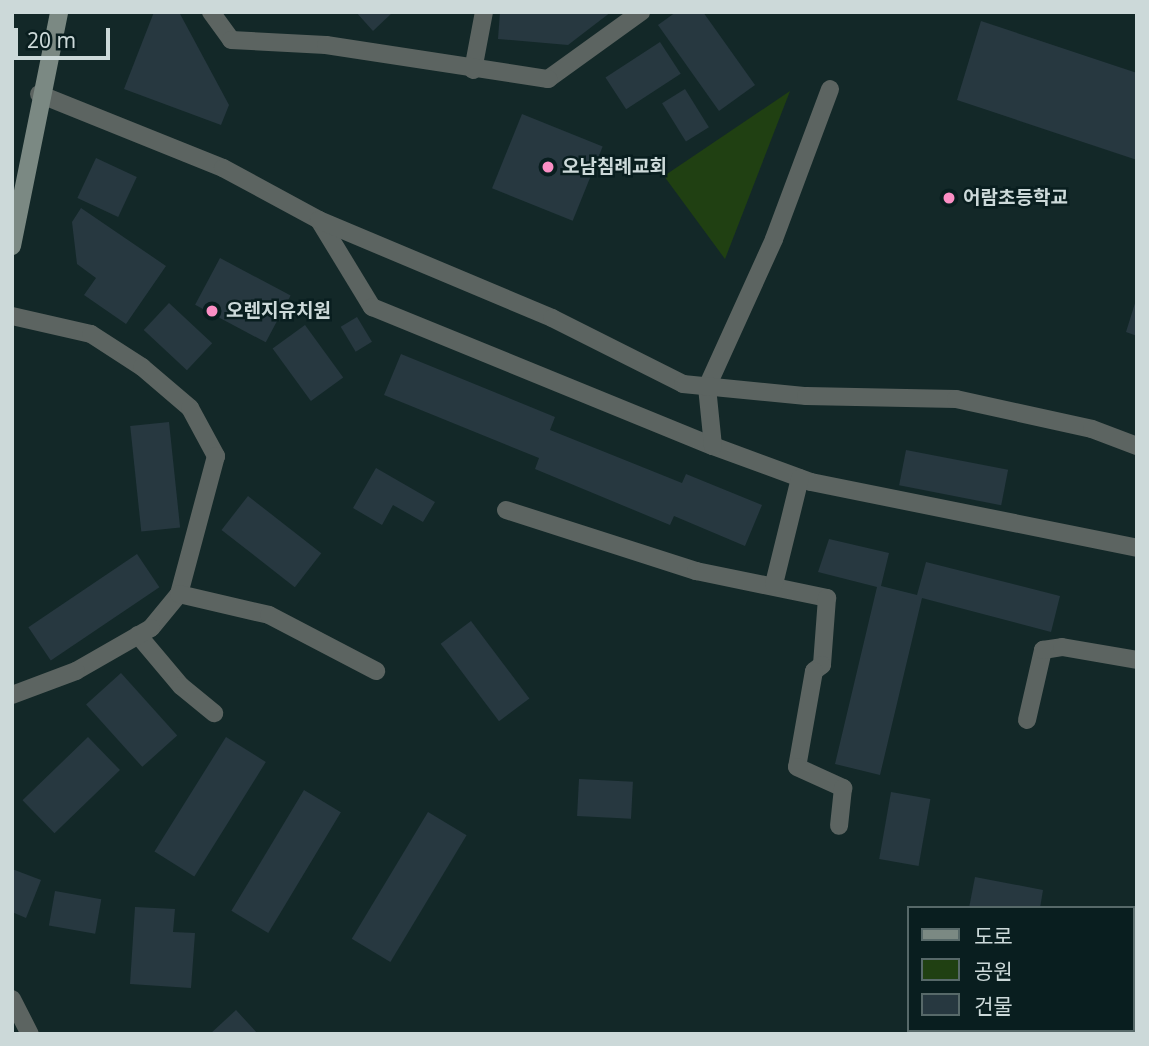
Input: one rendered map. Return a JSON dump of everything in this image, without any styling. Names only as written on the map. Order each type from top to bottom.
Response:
[{"type":"main road","points":[[12,246],[39,94],[59,12]]},
{"type":"street","points":[[211,12],[231,40],[326,46],[473,70],[548,79],[641,12]]},
{"type":"street","points":[[473,70],[484,12]]},
{"type":"street","points":[[713,446],[707,387],[774,239],[830,89]]},
{"type":"street","points":[[39,94],[223,168],[318,219],[552,318],[683,384],[806,396],[956,399],[1092,429],[1137,446]]},
{"type":"street","points":[[318,219],[372,307],[713,446],[800,478],[1137,548]]},
{"type":"street","points":[[12,316],[91,334],[142,367],[190,408],[216,456],[179,594],[151,628],[76,671],[12,695]]},
{"type":"street","points":[[774,584],[800,478]]},
{"type":"street","points":[[506,510],[696,571],[774,584],[827,598],[822,665],[814,671],[797,766],[843,788],[839,826]]},
{"type":"street","points":[[179,594],[270,615],[376,671]]},
{"type":"street","points":[[138,635],[181,686],[215,713]]},
{"type":"street","points":[[1027,720],[1043,650],[1062,647],[1137,660]]},
{"type":"street","points":[[12,999],[30,1034]]},
{"type":"green space","points":[[790,91],[725,259],[664,176]]},
{"type":"building","points":[[154,12],[179,12],[229,105],[221,125],[124,89]]},
{"type":"building","points":[[356,12],[393,12],[373,31]]},
{"type":"building","points":[[500,12],[611,12],[568,45],[498,39]]},
{"type":"building","points":[[676,12],[703,12],[755,85],[719,111],[658,25]]},
{"type":"building","points":[[981,21],[1137,73],[1137,160],[957,100]]},
{"type":"building","points":[[660,42],[681,74],[626,109],[605,77]]},
{"type":"building","points":[[685,89],[709,127],[686,141],[662,103]]},
{"type":"building","name":"오남침례교회","points":[[522,114],[603,147],[573,221],[492,188]]},
{"type":"building","points":[[96,158],[137,177],[118,217],[77,198]]},
{"type":"building","points":[[81,208],[166,266],[126,324],[84,295],[96,278],[77,264],[72,222]]},
{"type":"building","points":[[220,258],[291,296],[266,342],[195,305]]},
{"type":"building","points":[[1137,300],[1137,336],[1126,332]]},
{"type":"building","points":[[169,303],[212,343],[187,370],[144,330]]},
{"type":"building","points":[[357,317],[372,342],[356,352],[341,327]]},
{"type":"building","points":[[305,325],[343,378],[311,401],[273,349]]},
{"type":"building","points":[[401,354],[555,417],[550,430],[682,483],[686,474],[762,505],[745,546],[674,516],[670,525],[535,469],[539,458],[384,395]]},
{"type":"building","points":[[169,422],[180,527],[141,531],[130,426]]},
{"type":"building","points":[[906,450],[1008,470],[1001,505],[899,485]]},
{"type":"building","points":[[376,468],[435,502],[423,522],[393,505],[382,525],[353,508]]},
{"type":"building","points":[[248,496],[321,553],[295,587],[222,530]]},
{"type":"building","points":[[829,539],[889,553],[881,586],[917,595],[926,562],[1060,596],[1051,632],[922,598],[880,775],[835,764],[877,587],[818,572]]},
{"type":"building","points":[[137,554],[159,587],[51,660],[28,627]]},
{"type":"building","points":[[471,621],[529,698],[499,721],[441,644]]},
{"type":"building","points":[[121,673],[177,735],[142,767],[86,704]]},
{"type":"building","points":[[88,737],[120,770],[54,833],[23,800]]},
{"type":"building","points":[[226,737],[266,762],[194,876],[154,851]]},
{"type":"building","points":[[579,779],[633,782],[631,819],[577,816]]},
{"type":"building","points":[[304,790],[341,812],[268,933],[231,911]]},
{"type":"building","points":[[891,792],[930,799],[919,866],[879,859]]},
{"type":"building","points":[[428,812],[467,835],[390,962],[352,939]]},
{"type":"building","points":[[12,869],[41,880],[26,918],[12,912]]},
{"type":"building","points":[[975,877],[1043,890],[1040,906],[969,906]]},
{"type":"building","points":[[55,891],[101,899],[95,934],[49,925]]},
{"type":"building","points":[[135,907],[175,909],[173,932],[195,933],[191,988],[130,984]]},
{"type":"building","points":[[1137,911],[1137,962],[1135,962]]},
{"type":"building","points":[[236,1010],[258,1034],[210,1034]]},
{"type":"place","name":"오남침례교회","points":[[548,167]]},
{"type":"place","name":"어람초등학교","points":[[949,198]]},
{"type":"place","name":"오렌지유치원","points":[[212,311]]}]
